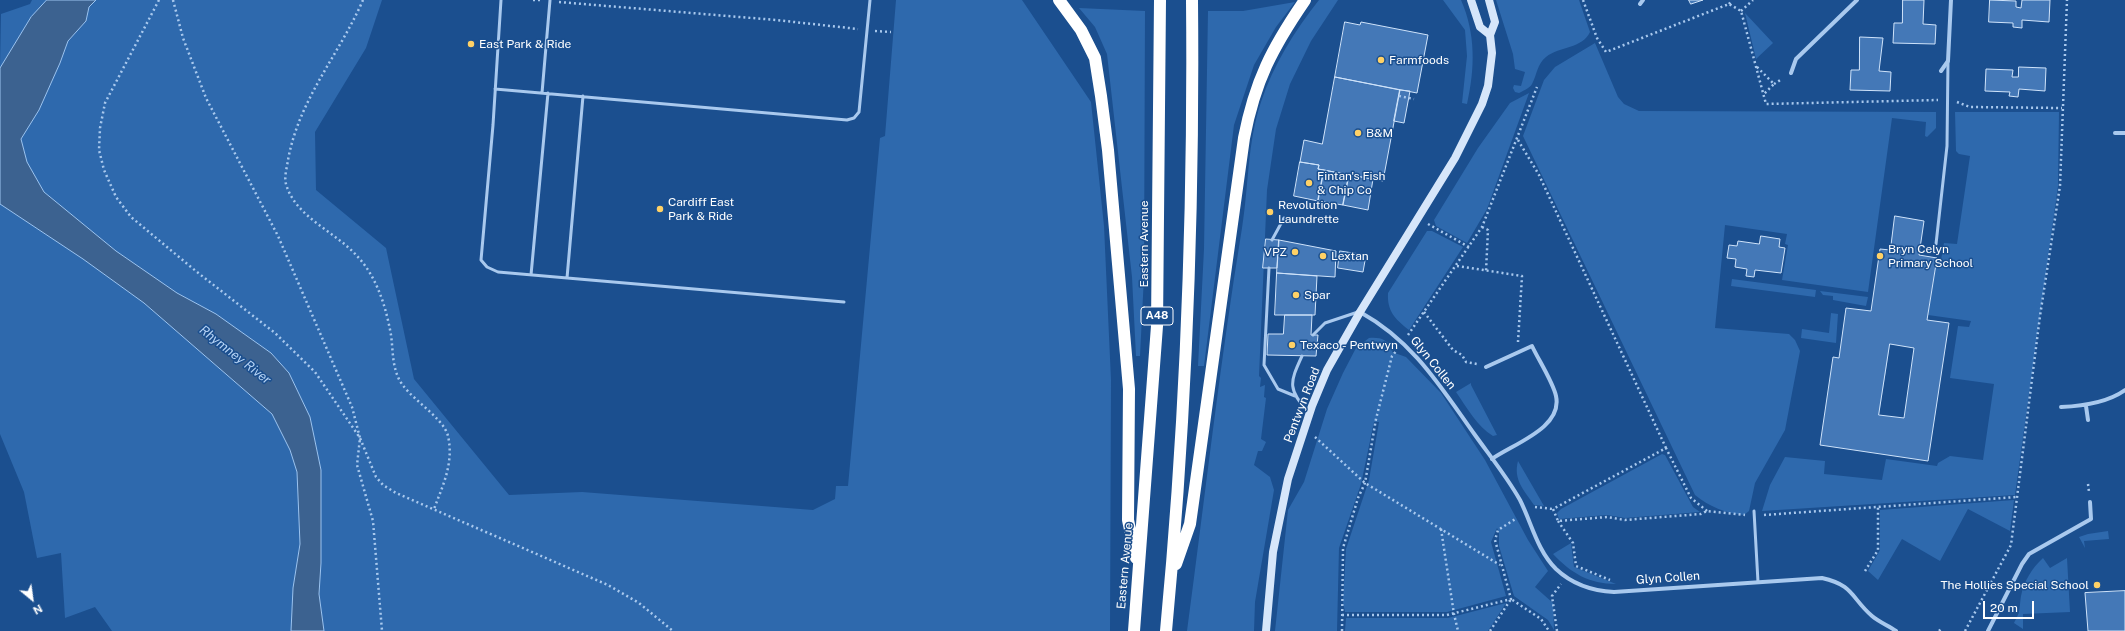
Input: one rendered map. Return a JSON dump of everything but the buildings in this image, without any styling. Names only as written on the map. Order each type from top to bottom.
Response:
[{"type":"highway","points":[[1059,0],[1081,30],[1094,58],[1101,96],[1108,150],[1129,389],[1128,520],[1139,575]]},
{"type":"highway","name":"Eastern Avenue","points":[[1134,631],[1157,326],[1160,0]]},
{"type":"highway","name":"A48","points":[[1166,631],[1171,580],[1187,328],[1192,102],[1192,0]]},
{"type":"highway","points":[[1171,580],[1190,524],[1244,138],[1251,104],[1262,73],[1282,33],[1305,0]]},
{"type":"street","points":[[1471,0],[1480,27],[1490,35]]},
{"type":"street","name":"Pentwyn Road","points":[[1266,631],[1273,552],[1288,480],[1310,413],[1327,370],[1474,122],[1488,86],[1492,52],[1490,35],[1495,22],[1489,0]]},
{"type":"street","points":[[1791,73],[1796,59],[1857,0]]},
{"type":"street","points":[[1941,71],[1948,61],[1951,0]]},
{"type":"street","points":[[2115,133],[2125,133]]},
{"type":"street","name":"Glyn Collen","points":[[1360,312],[1404,342],[1426,367],[1492,459],[1524,511],[1540,549],[1557,570],[1566,577],[1592,590],[1614,592],[1822,578],[1831,580],[1850,589],[1873,617],[1896,631]]},
{"type":"street","points":[[1486,367],[1532,346],[1556,396],[1555,413],[1545,427],[1492,459]]},
{"type":"street","points":[[2061,407],[2086,406],[2118,395],[2125,390]]},
{"type":"street","points":[[2086,406],[2088,420]]},
{"type":"street","points":[[1988,631],[2022,564],[2029,554],[2091,519],[2090,502]]},
{"type":"lane","points":[[501,0],[481,260],[486,267],[498,272],[844,302]]},
{"type":"lane","points":[[495,89],[840,119],[854,118],[859,112],[870,0]]},
{"type":"lane","points":[[542,93],[550,1]]},
{"type":"lane","points":[[1936,244],[1947,146],[1948,61]]},
{"type":"lane","points":[[532,275],[548,93]]},
{"type":"lane","points":[[567,278],[582,96]]},
{"type":"lane","points":[[1272,240],[1284,218]]},
{"type":"lane","points":[[1269,268],[1264,364],[1278,389],[1295,396],[1310,413]]},
{"type":"lane","points":[[1313,335],[1325,323],[1360,312]]},
{"type":"lane","points":[[1295,396],[1292,378],[1302,356]]},
{"type":"lane","points":[[1754,511],[1758,582]]},
{"type":"path","points":[[159,0],[105,104],[100,128],[99,150],[104,170],[116,197],[131,217],[197,272],[275,333],[315,372],[360,438],[357,465],[373,521],[382,631]]},
{"type":"path","points":[[173,0],[183,38],[206,98],[286,255],[352,407],[360,438],[376,477],[383,485],[396,493],[608,585],[639,603],[673,631]]},
{"type":"path","points":[[363,0],[353,24],[302,111],[292,139],[286,183],[295,202],[312,218],[344,243],[372,273],[384,306],[391,336],[394,364],[398,378],[439,422],[448,434],[450,466],[434,509]]},
{"type":"path","points":[[534,0],[776,20],[891,32]]},
{"type":"path","points":[[1583,0],[1597,38],[1606,52],[1729,4],[1732,0]]},
{"type":"path","points":[[1741,11],[1753,0]]},
{"type":"path","points":[[1965,631],[2011,545],[2040,316],[2060,186],[2067,0]]},
{"type":"path","points":[[1729,4],[1741,11],[1766,104],[1948,100],[1970,107],[2062,108]]},
{"type":"path","points":[[1756,67],[1774,84],[1764,94]]},
{"type":"path","points":[[1404,342],[1457,266],[1482,227],[1518,140],[1537,87]]},
{"type":"path","points":[[1399,96],[1414,99]]},
{"type":"path","points":[[1518,140],[1539,176],[1666,448],[1691,498],[1707,511]]},
{"type":"path","points":[[1426,223],[1469,247]]},
{"type":"path","points":[[1482,227],[1488,230],[1486,271]]},
{"type":"path","points":[[1457,266],[1522,276],[1517,352]]},
{"type":"path","points":[[1424,312],[1453,350],[1462,355],[1466,362]]},
{"type":"path","points":[[1342,631],[1344,548],[1358,498],[1365,483],[1376,419],[1392,356],[1397,350]]},
{"type":"path","points":[[1315,437],[1365,483],[1500,566]]},
{"type":"path","points":[[1549,631],[1541,619],[1511,599],[1500,566],[1495,540],[1498,530],[1532,507],[1553,509],[1666,448]]},
{"type":"path","points":[[1558,521],[1607,517],[1625,520],[1701,514],[1707,511],[1754,516],[2017,497]]},
{"type":"path","points":[[1865,571],[1878,550],[1878,507]]},
{"type":"path","points":[[1553,509],[1558,521],[1573,543],[1576,566],[1636,591]]},
{"type":"path","points":[[1441,529],[1458,631]]},
{"type":"path","points":[[1557,631],[1552,596],[1566,577]]},
{"type":"path","points":[[1342,615],[1454,614],[1511,599]]},
{"type":"path","points":[[1490,631],[1511,599]]},
{"type":"path","points":[[1939,631],[1942,628]]},
{"type":"shaded area","points":[[32,0],[47,0],[31,17],[0,68],[1,14],[30,4]]},
{"type":"shaded area","points":[[96,0],[382,0],[366,48],[315,132],[316,190],[386,248],[414,379],[509,495],[582,492],[813,510],[835,499],[836,486],[848,486],[880,138],[885,136],[896,0],[1022,0],[1091,102],[1104,226],[1111,380],[1110,631],[324,631],[319,594],[321,563],[321,470],[310,417],[289,373],[271,353],[216,314],[177,293],[116,251],[44,192],[27,162],[21,139],[39,110],[68,41],[86,21],[89,7]]},
{"type":"shaded area","points":[[1319,0],[1338,0],[1311,41],[1290,84],[1276,129],[1267,190],[1259,376],[1261,378],[1260,387],[1265,385],[1264,397],[1266,398],[1261,439],[1266,442],[1262,451],[1258,451],[1254,465],[1270,477],[1274,490],[1255,602],[1254,631],[1187,631],[1256,118],[1266,88],[1278,61],[1293,36]]},
{"type":"shaded area","points":[[1443,0],[1461,0],[1466,13],[1472,39],[1472,78],[1467,104],[1462,103],[1467,56],[1465,30]]},
{"type":"shaded area","points":[[1496,0],[1579,0],[1590,32],[1582,42],[1552,53],[1546,57],[1539,66],[1534,81],[1531,85],[1519,93],[1515,92],[1513,88],[1514,85],[1521,86],[1525,72],[1515,69],[1513,54]]},
{"type":"shaded area","points":[[1295,2],[1276,27],[1254,65],[1234,125],[1204,366],[1198,366],[1204,249],[1208,11],[1243,11]]},
{"type":"shaded area","points":[[1079,8],[1145,11],[1144,276],[1140,356],[1136,356],[1132,277],[1107,54],[1095,27]]},
{"type":"shaded area","points":[[1745,13],[1773,43],[1756,59]]},
{"type":"shaded area","points":[[1595,43],[1618,97],[1624,104],[1639,111],[1936,112],[1936,128],[1927,137],[1925,136],[1926,122],[1892,118],[1868,292],[1782,280],[1788,245],[1785,244],[1787,234],[1725,225],[1715,328],[1789,334],[1795,340],[1800,351],[1785,430],[1755,483],[1749,511],[1744,515],[1718,509],[1695,495],[1523,136],[1544,80],[1555,67]]},
{"type":"shaded area","points":[[1529,93],[1487,209],[1467,243],[1436,226],[1434,220],[1478,148],[1510,103]]},
{"type":"shaded area","points":[[1955,112],[2059,112],[2058,186],[2015,495],[1762,511],[1770,485],[1785,457],[1825,461],[1824,474],[1882,480],[1886,459],[1937,466],[1938,463],[1950,456],[1983,460],[1994,384],[1950,378],[1958,326],[1969,327],[1971,321],[1928,315],[1937,260],[1941,260],[1944,243],[1957,244],[1970,156],[1959,154],[1956,151]]},
{"type":"shaded area","points":[[0,204],[83,259],[144,303],[272,414],[290,450],[297,472],[300,544],[293,588],[291,631],[112,631],[95,607],[65,618],[61,553],[37,558],[24,492],[0,434]]},
{"type":"shaded area","points":[[1427,231],[1432,231],[1463,247],[1409,330],[1393,314],[1389,305],[1388,293]]},
{"type":"shaded area","points":[[1732,279],[1816,290],[1815,297],[1731,286]]},
{"type":"shaded area","points":[[1820,291],[1868,297],[1866,306],[1833,300],[1833,296],[1823,295]]},
{"type":"shaded area","points":[[1831,313],[1838,314],[1836,343],[1801,338],[1802,329],[1829,333]]},
{"type":"shaded area","points":[[1369,338],[1377,338],[1388,343],[1394,348],[1392,352],[1406,357],[1441,393],[1485,460],[1528,540],[1548,571],[1535,587],[1553,603],[1554,630],[1548,620],[1514,596],[1499,546],[1499,532],[1497,528],[1491,542],[1506,596],[1447,612],[1345,612],[1343,602],[1346,549],[1369,480],[1379,422],[1374,422],[1361,484],[1339,548],[1337,631],[1275,631],[1288,510],[1304,482],[1327,409],[1343,373],[1356,348]]},
{"type":"shaded area","points":[[1471,383],[1497,435],[1493,436],[1482,427],[1456,392]]},
{"type":"shaded area","points":[[1662,454],[1665,455],[1693,507],[1700,512],[1625,518],[1607,515],[1559,519],[1557,513],[1561,509]]},
{"type":"shaded area","points":[[1518,461],[1544,506],[1534,505],[1520,484],[1517,474]]},
{"type":"shaded area","points":[[2014,500],[2010,531],[1968,509],[1940,561],[1902,539],[1878,580],[1868,571],[1880,550],[1880,510]]},
{"type":"shaded area","points":[[2108,531],[2109,539],[2084,541],[2085,548],[2079,537],[2088,534]]},
{"type":"shaded area","points":[[1571,543],[1574,567],[1616,584],[1589,580],[1567,567],[1553,554]]},
{"type":"shaded area","points":[[2043,558],[2050,568],[2067,558],[2070,612],[2023,614],[2023,629],[2014,623],[2019,613],[2022,590],[2029,575]]},
{"type":"shaded area","points":[[1506,603],[1488,631],[1345,631],[1346,618],[1448,618]]},
{"type":"water","name":"Rhymney River","points":[[47,0],[96,0],[89,7],[86,21],[68,41],[39,110],[21,139],[27,162],[44,192],[116,251],[177,293],[216,314],[271,353],[289,373],[310,417],[321,470],[321,563],[319,594],[324,631],[291,631],[293,588],[300,544],[297,472],[290,450],[272,414],[144,303],[83,259],[0,204],[0,68],[31,17]]},
{"type":"place","name":"East Park & Ride","points":[[471,44]]},
{"type":"place","name":"Farmfoods","points":[[1381,60]]},
{"type":"place","name":"B&M","points":[[1358,133]]},
{"type":"place","name":"Fintan's Fish & Chip Co","points":[[1309,183]]},
{"type":"place","name":"Cardiff East Park & Ride","points":[[660,209]]},
{"type":"place","name":"Revolution Laundrette","points":[[1270,212]]},
{"type":"place","name":"VPZ","points":[[1295,252]]},
{"type":"place","name":"Lextan","points":[[1323,256]]},
{"type":"place","name":"Bryn Celyn Primary School","points":[[1880,256]]},
{"type":"place","name":"Spar","points":[[1296,295]]},
{"type":"place","name":"Texaco - Pentwyn","points":[[1292,345]]},
{"type":"place","name":"The Hollies Special School","points":[[2097,585]]}]
